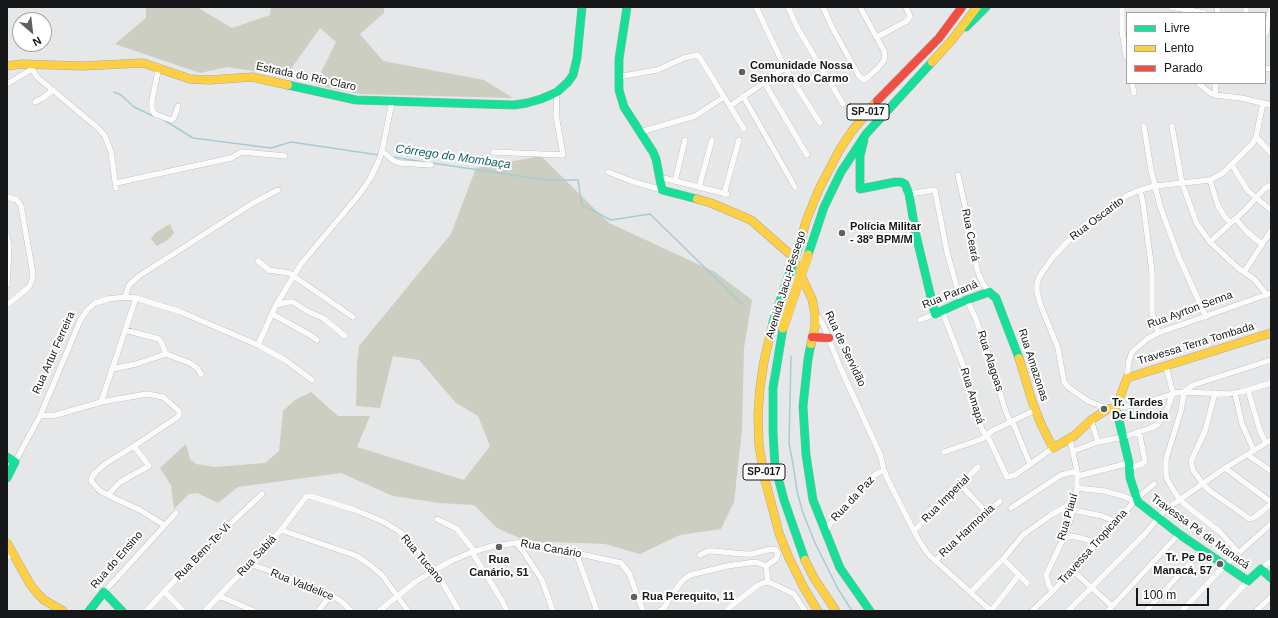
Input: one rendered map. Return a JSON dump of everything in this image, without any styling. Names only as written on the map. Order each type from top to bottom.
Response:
[{"type":"main road","name":"Estrada do Rio Claro","points":[[7,66],[22,64],[32,67],[82,66],[137,62],[159,67],[194,80],[252,77],[350,99],[392,102],[514,105],[528,103],[557,92],[573,75],[579,44],[582,7]]},
{"type":"main road","points":[[627,7],[619,59],[618,77],[620,94],[624,107],[656,159],[662,190]]},
{"type":"main road","name":"Avenida Jacu-Pêssego","points":[[818,611],[804,588],[789,558],[779,533],[764,476],[759,445],[758,415],[760,388],[764,361],[773,323],[806,221],[819,189],[840,149],[852,131],[871,108],[938,38],[962,7]]},
{"type":"main road","name":"Avenida Jacu-Pêssego","points":[[836,611],[814,578],[801,550],[784,500],[775,466],[772,432],[773,388],[778,354],[784,328],[824,207],[841,172],[866,134],[909,89],[952,40],[977,7]]},
{"type":"main road","points":[[952,40],[986,7]]},
{"type":"main road","points":[[866,134],[860,156],[860,188],[901,182],[907,191],[916,235],[938,312]]},
{"type":"main road","points":[[841,172],[850,167],[860,170]]},
{"type":"main road","name":"Rua de Servidão","points":[[662,190],[711,203],[752,220],[792,256],[812,299],[815,314]]},
{"type":"main road","name":"Rua Paraná","points":[[938,312],[989,292]]},
{"type":"main road","name":"Rua Amazonas","points":[[989,292],[996,298],[1002,311],[1035,410],[1053,448]]},
{"type":"main road","points":[[815,314],[815,327],[808,359],[803,406],[806,455],[813,500],[840,568],[870,611]]},
{"type":"main road","name":"Travessa Terra Tombada","points":[[1127,378],[1271,333]]},
{"type":"main road","points":[[812,337],[829,338]]},
{"type":"main road","name":"Rua Ayrton Senna","points":[[1112,409],[1127,378]]},
{"type":"main road","points":[[1053,448],[1070,439],[1091,420],[1112,409]]},
{"type":"main road","name":"Travessa Pé de Manacá","points":[[1112,409],[1123,436],[1135,500],[1179,534],[1248,581]]},
{"type":"main road","name":"Rua Artur Ferreira","points":[[7,478],[11,460]]},
{"type":"main road","points":[[7,543],[10,555],[36,593],[44,600],[63,611]]},
{"type":"main road","points":[[1248,581],[1261,569],[1271,578]]},
{"type":"main road","points":[[104,592],[122,611]]},
{"type":"main road","name":"Rua do Ensino","points":[[89,611],[104,592]]},
{"type":"street","points":[[756,7],[785,68],[820,123]]},
{"type":"street","points":[[788,7],[798,28],[843,104]]},
{"type":"street","points":[[823,7],[833,29],[859,76],[862,79],[866,79],[884,60],[884,51],[860,7]]},
{"type":"street","points":[[876,37],[907,21],[910,16],[906,7]]},
{"type":"street","points":[[1122,7],[1122,31],[1126,50]]},
{"type":"street","points":[[1171,7],[1201,12]]},
{"type":"street","points":[[1266,33],[1271,7]]},
{"type":"street","points":[[618,77],[656,70],[684,58],[697,55],[744,129]]},
{"type":"street","points":[[7,84],[32,67],[37,77],[98,128],[108,142],[116,186],[231,158],[242,152],[285,156]]},
{"type":"street","points":[[159,67],[152,100],[152,110],[155,114],[171,120],[174,118],[178,106]]},
{"type":"street","points":[[730,106],[785,68]]},
{"type":"street","points":[[764,82],[807,155]]},
{"type":"street","points":[[1132,84],[1134,93]]},
{"type":"street","points":[[1199,84],[1215,95],[1241,98],[1271,105]]},
{"type":"street","points":[[1215,95],[1216,84]]},
{"type":"street","points":[[35,102],[44,98],[53,90]]},
{"type":"street","points":[[493,152],[563,155],[556,115],[557,92]]},
{"type":"street","points":[[743,96],[795,187]]},
{"type":"street","points":[[640,132],[695,116],[724,98]]},
{"type":"street","points":[[258,344],[276,305],[293,277],[310,253],[358,196],[370,179],[382,151],[392,102]]},
{"type":"street","name":"Rua Oscarito","points":[[1112,409],[1088,401],[1068,387],[1064,382],[1058,348],[1037,292],[1037,284],[1044,269],[1053,257],[1083,226],[1126,196],[1155,186],[1210,180],[1223,173],[1250,148],[1256,137],[1263,103]]},
{"type":"street","points":[[1144,126],[1155,186],[1172,241],[1191,286],[1206,316]]},
{"type":"street","points":[[1172,126],[1182,184],[1197,224],[1210,242],[1259,283],[1269,294]]},
{"type":"street","points":[[1256,137],[1271,153]]},
{"type":"street","points":[[675,181],[685,140]]},
{"type":"street","points":[[699,187],[712,140]]},
{"type":"street","points":[[659,177],[725,194],[739,140]]},
{"type":"street","points":[[382,151],[400,164],[431,166]]},
{"type":"street","points":[[1232,165],[1248,192],[1271,210]]},
{"type":"street","points":[[608,172],[634,182],[662,190]]},
{"type":"street","name":"Rua Ceará","points":[[958,175],[970,228],[976,264],[983,284],[989,292]]},
{"type":"street","points":[[1210,180],[1218,206],[1225,217],[1233,221],[1262,244]]},
{"type":"street","points":[[1210,242],[1271,185]]},
{"type":"street","points":[[125,297],[129,285],[139,276],[253,203],[278,190]]},
{"type":"street","name":"Rua Alagoas","points":[[907,191],[934,190],[936,192],[947,252],[964,301],[975,317],[1006,412],[1014,425],[1030,464]]},
{"type":"street","points":[[1140,190],[1152,272],[1152,312],[1158,333]]},
{"type":"street","points":[[7,197],[17,200],[21,206],[33,274],[29,287],[7,305]]},
{"type":"street","points":[[1244,272],[1271,231]]},
{"type":"street","points":[[7,236],[9,245],[7,284]]},
{"type":"street","points":[[258,261],[269,270],[290,273],[293,277],[354,317]]},
{"type":"street","name":"Rua Ayrton Senna","points":[[1127,378],[1129,361],[1132,352],[1147,339],[1158,333],[1269,294]]},
{"type":"street","name":"Rua Artur Ferreira","points":[[11,460],[40,416],[80,321],[87,310],[95,303],[108,299],[125,297],[136,298],[181,312],[258,344],[285,360],[312,380]]},
{"type":"street","points":[[101,402],[136,298]]},
{"type":"street","points":[[276,305],[293,302],[307,312],[323,318],[345,336]]},
{"type":"street","name":"Rua Paraná","points":[[920,320],[938,312]]},
{"type":"street","name":"Rua Amapá","points":[[938,312],[963,365],[982,430],[990,439],[1008,478],[1015,475],[1030,464]]},
{"type":"street","points":[[272,314],[317,340]]},
{"type":"street","name":"Rua de Servidão","points":[[815,314],[823,324],[840,367],[880,454],[884,470],[914,531],[928,554],[991,611]]},
{"type":"street","points":[[125,330],[159,339],[166,354]]},
{"type":"street","points":[[112,369],[136,364],[166,354],[190,362],[197,368],[200,374]]},
{"type":"street","points":[[1239,553],[1220,532],[1180,499],[1167,479],[1166,466],[1168,452],[1181,410],[1184,392],[1193,385],[1271,360]]},
{"type":"street","points":[[1073,451],[1098,442],[1155,426],[1161,422],[1172,394],[1166,367]]},
{"type":"street","points":[[1112,409],[1184,392],[1221,394],[1235,393],[1271,383]]},
{"type":"street","points":[[1068,611],[1144,534],[1165,510],[1224,468],[1248,455],[1268,441],[1260,431],[1248,390]]},
{"type":"street","points":[[1215,393],[1205,431],[1191,460],[1193,470],[1210,491],[1250,519],[1253,519],[1271,503],[1224,468]]},
{"type":"street","points":[[1235,393],[1242,424],[1254,451]]},
{"type":"street","points":[[40,416],[65,413],[101,402],[141,394],[152,394],[163,397],[179,412],[178,416],[105,464],[92,477],[91,481],[108,495],[140,510],[164,525]]},
{"type":"street","points":[[944,452],[982,439],[992,431],[1035,410]]},
{"type":"street","points":[[1091,420],[1098,442]]},
{"type":"street","points":[[1011,508],[1056,477],[1066,473],[1077,473],[1142,464],[1145,461],[1139,431]]},
{"type":"street","name":"Rua Piauí","points":[[1053,591],[1049,586],[1046,575],[1065,535],[1073,510],[1077,488],[1077,473],[1070,439]]},
{"type":"street","points":[[108,495],[120,482],[150,466],[134,446]]},
{"type":"street","points":[[1030,464],[1053,448]]},
{"type":"street","points":[[1248,455],[1271,471]]},
{"type":"street","name":"Rua Imperial","points":[[914,531],[978,467]]},
{"type":"street","name":"Rua da Paz","points":[[825,531],[848,502],[873,476],[884,470]]},
{"type":"street","points":[[960,484],[987,513]]},
{"type":"street","name":"Travessa Tropicana","points":[[1032,611],[1097,544],[1135,500],[1154,484]]},
{"type":"street","points":[[1077,488],[1104,491],[1135,500]]},
{"type":"street","name":"Rua Bem-Te-Vi","points":[[146,611],[211,542],[262,494]]},
{"type":"street","name":"Rua Tucano","points":[[306,497],[310,496],[355,510],[384,522],[413,546],[432,571],[441,580],[459,611]]},
{"type":"street","name":"Rua Sabiá","points":[[204,611],[281,530],[306,497]]},
{"type":"street","name":"Rua Harmonia","points":[[935,561],[1000,501]]},
{"type":"street","points":[[971,592],[1003,559],[1023,535],[1051,515],[1074,502]]},
{"type":"street","points":[[1073,510],[1102,516],[1117,522]]},
{"type":"street","name":"Rua do Ensino","points":[[104,592],[176,512]]},
{"type":"street","points":[[437,519],[457,529],[473,552],[507,611]]},
{"type":"street","points":[[1182,611],[1224,566],[1271,524]]},
{"type":"street","points":[[281,530],[357,556],[382,575],[408,611]]},
{"type":"street","points":[[1108,611],[1179,534]]},
{"type":"street","points":[[1065,535],[1081,538],[1097,544]]},
{"type":"street","name":"Rua Canário","points":[[379,611],[415,582],[432,571],[473,552],[493,546],[526,542],[621,563],[629,573],[643,611]]},
{"type":"street","points":[[516,543],[542,580],[553,611]]},
{"type":"street","points":[[700,555],[711,551],[752,554],[771,549],[776,550],[778,554],[776,559],[766,566]]},
{"type":"street","points":[[1146,611],[1202,550]]},
{"type":"street","points":[[576,553],[597,611]]},
{"type":"street","points":[[1003,559],[1026,583]]},
{"type":"street","points":[[1261,569],[1271,561]]},
{"type":"street","points":[[659,611],[664,608],[682,581],[690,575],[727,566],[756,562],[766,566]]},
{"type":"street","name":"Rua Valdelice","points":[[250,564],[302,582],[342,602],[350,611]]},
{"type":"street","points":[[766,566],[768,582]]},
{"type":"street","points":[[1072,570],[1112,606]]},
{"type":"street","points":[[991,611],[1019,575]]},
{"type":"street","points":[[1220,611],[1248,581]]},
{"type":"street","points":[[727,611],[730,607],[758,586],[768,582],[794,594],[805,611]]},
{"type":"street","points":[[794,594],[804,588]]},
{"type":"street","points":[[165,592],[183,611]]},
{"type":"street","points":[[219,596],[254,611]]},
{"type":"street","points":[[318,611],[331,596]]},
{"type":"street","points":[[1256,611],[1271,597]]},
{"type":"shaded area","points":[[146,7],[200,7],[200,9],[232,28],[270,15],[271,7],[384,7],[384,13],[360,34],[383,61],[484,80],[513,98],[360,94],[315,85],[336,42],[320,28],[286,76],[227,67],[200,73],[115,44],[146,18]]},
{"type":"shaded area","points":[[541,156],[609,223],[715,272],[752,300],[744,348],[742,430],[734,502],[721,529],[680,535],[640,554],[605,544],[526,541],[497,528],[474,505],[439,503],[393,496],[341,473],[238,487],[218,503],[197,493],[189,494],[174,509],[171,485],[160,468],[186,444],[190,459],[196,464],[215,467],[265,463],[279,451],[283,411],[295,400],[311,392],[338,416],[370,416],[357,447],[464,480],[490,446],[478,416],[456,403],[419,360],[393,356],[380,408],[356,406],[359,346],[451,234],[476,168]]},
{"type":"shaded area","points":[[170,224],[174,233],[168,240],[157,246],[151,239],[155,233]]},
{"type":"waterway","name":"Córrego do Mombaça","points":[[114,92],[121,95],[134,107],[153,116]]},
{"type":"waterway","name":"Córrego do Mombaça","points":[[164,120],[193,138],[271,148],[291,142],[379,155]]},
{"type":"waterway","name":"Córrego do Mombaça","points":[[392,157],[424,162]]},
{"type":"waterway","name":"Córrego do Mombaça","points":[[432,163],[545,180],[578,180],[582,205],[611,220],[650,214],[742,304]]},
{"type":"waterway","points":[[791,356],[789,443],[797,491],[803,513],[815,543],[838,589],[852,611]]},
{"type":"traffic: fast","points":[[288,85],[356,100],[514,105],[527,103],[557,92],[573,75],[577,58],[582,7]]},
{"type":"traffic: fast","points":[[627,7],[619,59],[619,90],[624,107],[653,152],[656,159],[662,190],[697,199]]},
{"type":"traffic: fast","points":[[966,27],[986,7]]},
{"type":"traffic: fast","points":[[808,255],[824,207],[841,172],[866,134],[932,62]]},
{"type":"traffic: fast","points":[[864,140],[860,156],[860,189],[895,182],[905,184],[909,194],[916,235],[935,314],[961,302],[989,292],[996,298],[1019,358]]},
{"type":"traffic: fast","points":[[773,323],[802,236]]},
{"type":"traffic: fast","points":[[783,328],[773,388],[775,466],[784,500],[805,560]]},
{"type":"traffic: fast","points":[[811,344],[803,406],[806,455],[813,500],[840,568],[870,611]]},
{"type":"traffic: fast","points":[[1116,408],[1129,463],[1130,478],[1138,502],[1179,534],[1248,581],[1261,569],[1271,578]]},
{"type":"traffic: fast","points":[[7,457],[15,462],[7,478]]},
{"type":"traffic: fast","points":[[89,611],[104,592],[122,611]]},
{"type":"traffic: slow","points":[[932,62],[952,40],[977,7]]},
{"type":"traffic: slow","points":[[7,66],[22,64],[82,66],[143,63],[190,79],[209,80],[252,77],[288,85]]},
{"type":"traffic: slow","points":[[802,236],[806,221],[819,189],[840,149],[852,131],[877,101]]},
{"type":"traffic: slow","points":[[697,199],[711,203],[751,220],[792,256],[812,299],[815,314],[815,327],[811,344]]},
{"type":"traffic: slow","points":[[783,328],[808,255]]},
{"type":"traffic: slow","points":[[773,323],[764,361],[760,388],[758,415],[759,445],[764,476],[779,533],[789,558],[804,588],[818,611]]},
{"type":"traffic: slow","points":[[1116,408],[1127,378],[1271,333]]},
{"type":"traffic: slow","points":[[1019,358],[1032,401],[1053,448],[1074,436],[1091,420],[1108,409],[1116,408]]},
{"type":"traffic: slow","points":[[7,543],[30,584],[37,593],[44,600],[63,611]]},
{"type":"traffic: slow","points":[[805,560],[814,578],[836,611]]},
{"type":"traffic: jam","points":[[877,101],[939,38],[962,7]]},
{"type":"traffic: jam","points":[[812,337],[829,338]]},
{"type":"place","name":"Comunidade Nossa Senhora do Carmo","points":[[742,72]]},
{"type":"place","name":"Polícia Militar - 38º BPM/M","points":[[842,233]]},
{"type":"place","name":"Tr. Tardes De Lindoia","points":[[1104,409]]},
{"type":"place","name":"Rua Canário, 51","points":[[499,547]]},
{"type":"place","name":"Tr. Pe De Manacá, 57","points":[[1220,564]]},
{"type":"place","name":"Rua Perequito, 11","points":[[634,597]]}]
